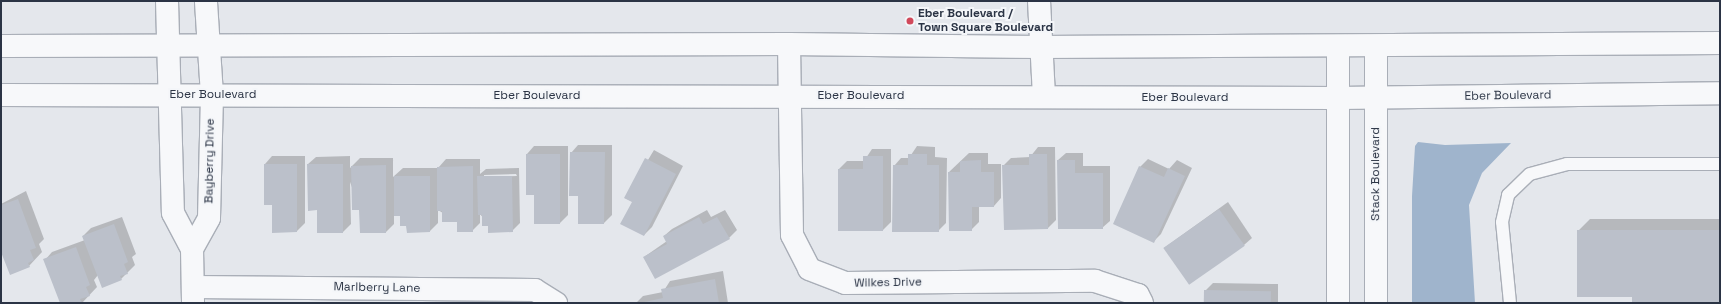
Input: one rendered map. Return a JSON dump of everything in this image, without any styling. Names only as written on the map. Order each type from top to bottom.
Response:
[{"type":"street","points":[[167,1],[166,46],[173,213],[192,249],[193,295]]},
{"type":"street","name":"Bayberry Drive","points":[[192,249],[209,218],[212,95],[207,45],[206,1]]},
{"type":"street","points":[[1039,1],[1044,97]]},
{"type":"street","points":[[1,46],[789,44],[1041,47],[1720,43]]},
{"type":"street","name":"Wilkes Drive","points":[[789,44],[788,96],[792,235],[810,269],[845,283],[1095,281],[1138,295],[1142,303]]},
{"type":"street","points":[[1338,46],[1338,303]]},
{"type":"street","name":"Stack Boulevard","points":[[1376,46],[1376,303]]},
{"type":"street","name":"Eber Boulevard","points":[[1,95],[1376,98],[1720,93]]},
{"type":"street","name":"Marlberry Lane","points":[[193,295],[536,290],[556,303]]},
{"type":"lane","points":[[1510,303],[1502,222],[1508,195],[1530,174],[1567,164],[1720,164]]},
{"type":"water","points":[[1418,142],[1445,145],[1511,143],[1482,173],[1469,205],[1475,303],[1412,303],[1412,196],[1415,146]]},
{"type":"building","points":[[570,152],[605,152],[604,224],[578,224],[578,196],[569,196]]},
{"type":"building","points":[[526,154],[560,154],[560,224],[534,224],[534,195],[526,195]]},
{"type":"building","points":[[908,154],[927,154],[927,165],[939,165],[939,232],[892,232],[893,165],[908,165]]},
{"type":"building","points":[[1029,154],[1047,154],[1048,229],[1004,230],[1002,165],[1029,165]]},
{"type":"building","points":[[863,156],[883,156],[883,231],[838,231],[838,169],[863,169]]},
{"type":"building","points":[[645,158],[676,174],[644,236],[620,224],[632,202],[624,198]]},
{"type":"building","points":[[981,160],[981,172],[994,172],[994,207],[972,207],[972,231],[949,231],[948,172],[960,172],[960,161]]},
{"type":"building","points":[[1057,160],[1075,160],[1075,173],[1103,173],[1103,229],[1058,229]]},
{"type":"building","points":[[264,164],[297,164],[297,232],[272,233],[272,205],[264,205]]},
{"type":"building","points":[[307,164],[343,164],[343,233],[317,233],[317,210],[308,211]]},
{"type":"building","points":[[386,165],[386,233],[360,233],[359,210],[352,210],[351,166]]},
{"type":"building","points":[[473,166],[473,232],[457,232],[457,222],[442,222],[442,211],[437,211],[437,167]]},
{"type":"building","points":[[1139,166],[1164,177],[1168,168],[1185,176],[1154,243],[1113,224]]},
{"type":"building","points":[[394,176],[430,176],[430,232],[407,233],[406,226],[400,226],[400,216],[394,216]]},
{"type":"building","points":[[477,176],[512,176],[513,232],[488,233],[488,226],[482,226],[482,215],[478,215]]},
{"type":"building","points":[[18,199],[36,248],[30,250],[34,260],[28,263],[30,267],[10,275],[1,252],[1,205]]},
{"type":"building","points":[[1219,209],[1245,246],[1189,285],[1163,248]]},
{"type":"building","points":[[699,217],[703,224],[717,217],[730,239],[655,279],[643,257],[667,244],[663,236]]},
{"type":"building","points":[[114,224],[128,262],[124,264],[128,274],[120,276],[122,280],[102,288],[82,236]]},
{"type":"building","points":[[1577,230],[1720,230],[1720,303],[1632,303],[1632,297],[1577,297]]},
{"type":"building","points":[[76,247],[90,285],[86,287],[90,296],[80,299],[82,303],[60,303],[43,259]]},
{"type":"building","points":[[715,279],[719,303],[640,303],[663,298],[661,289]]},
{"type":"building","points":[[1204,290],[1271,291],[1271,303],[1204,303]]},
{"type":"place","name":"Eber Boulevard / Town Square Boulevard","points":[[910,21]]}]
